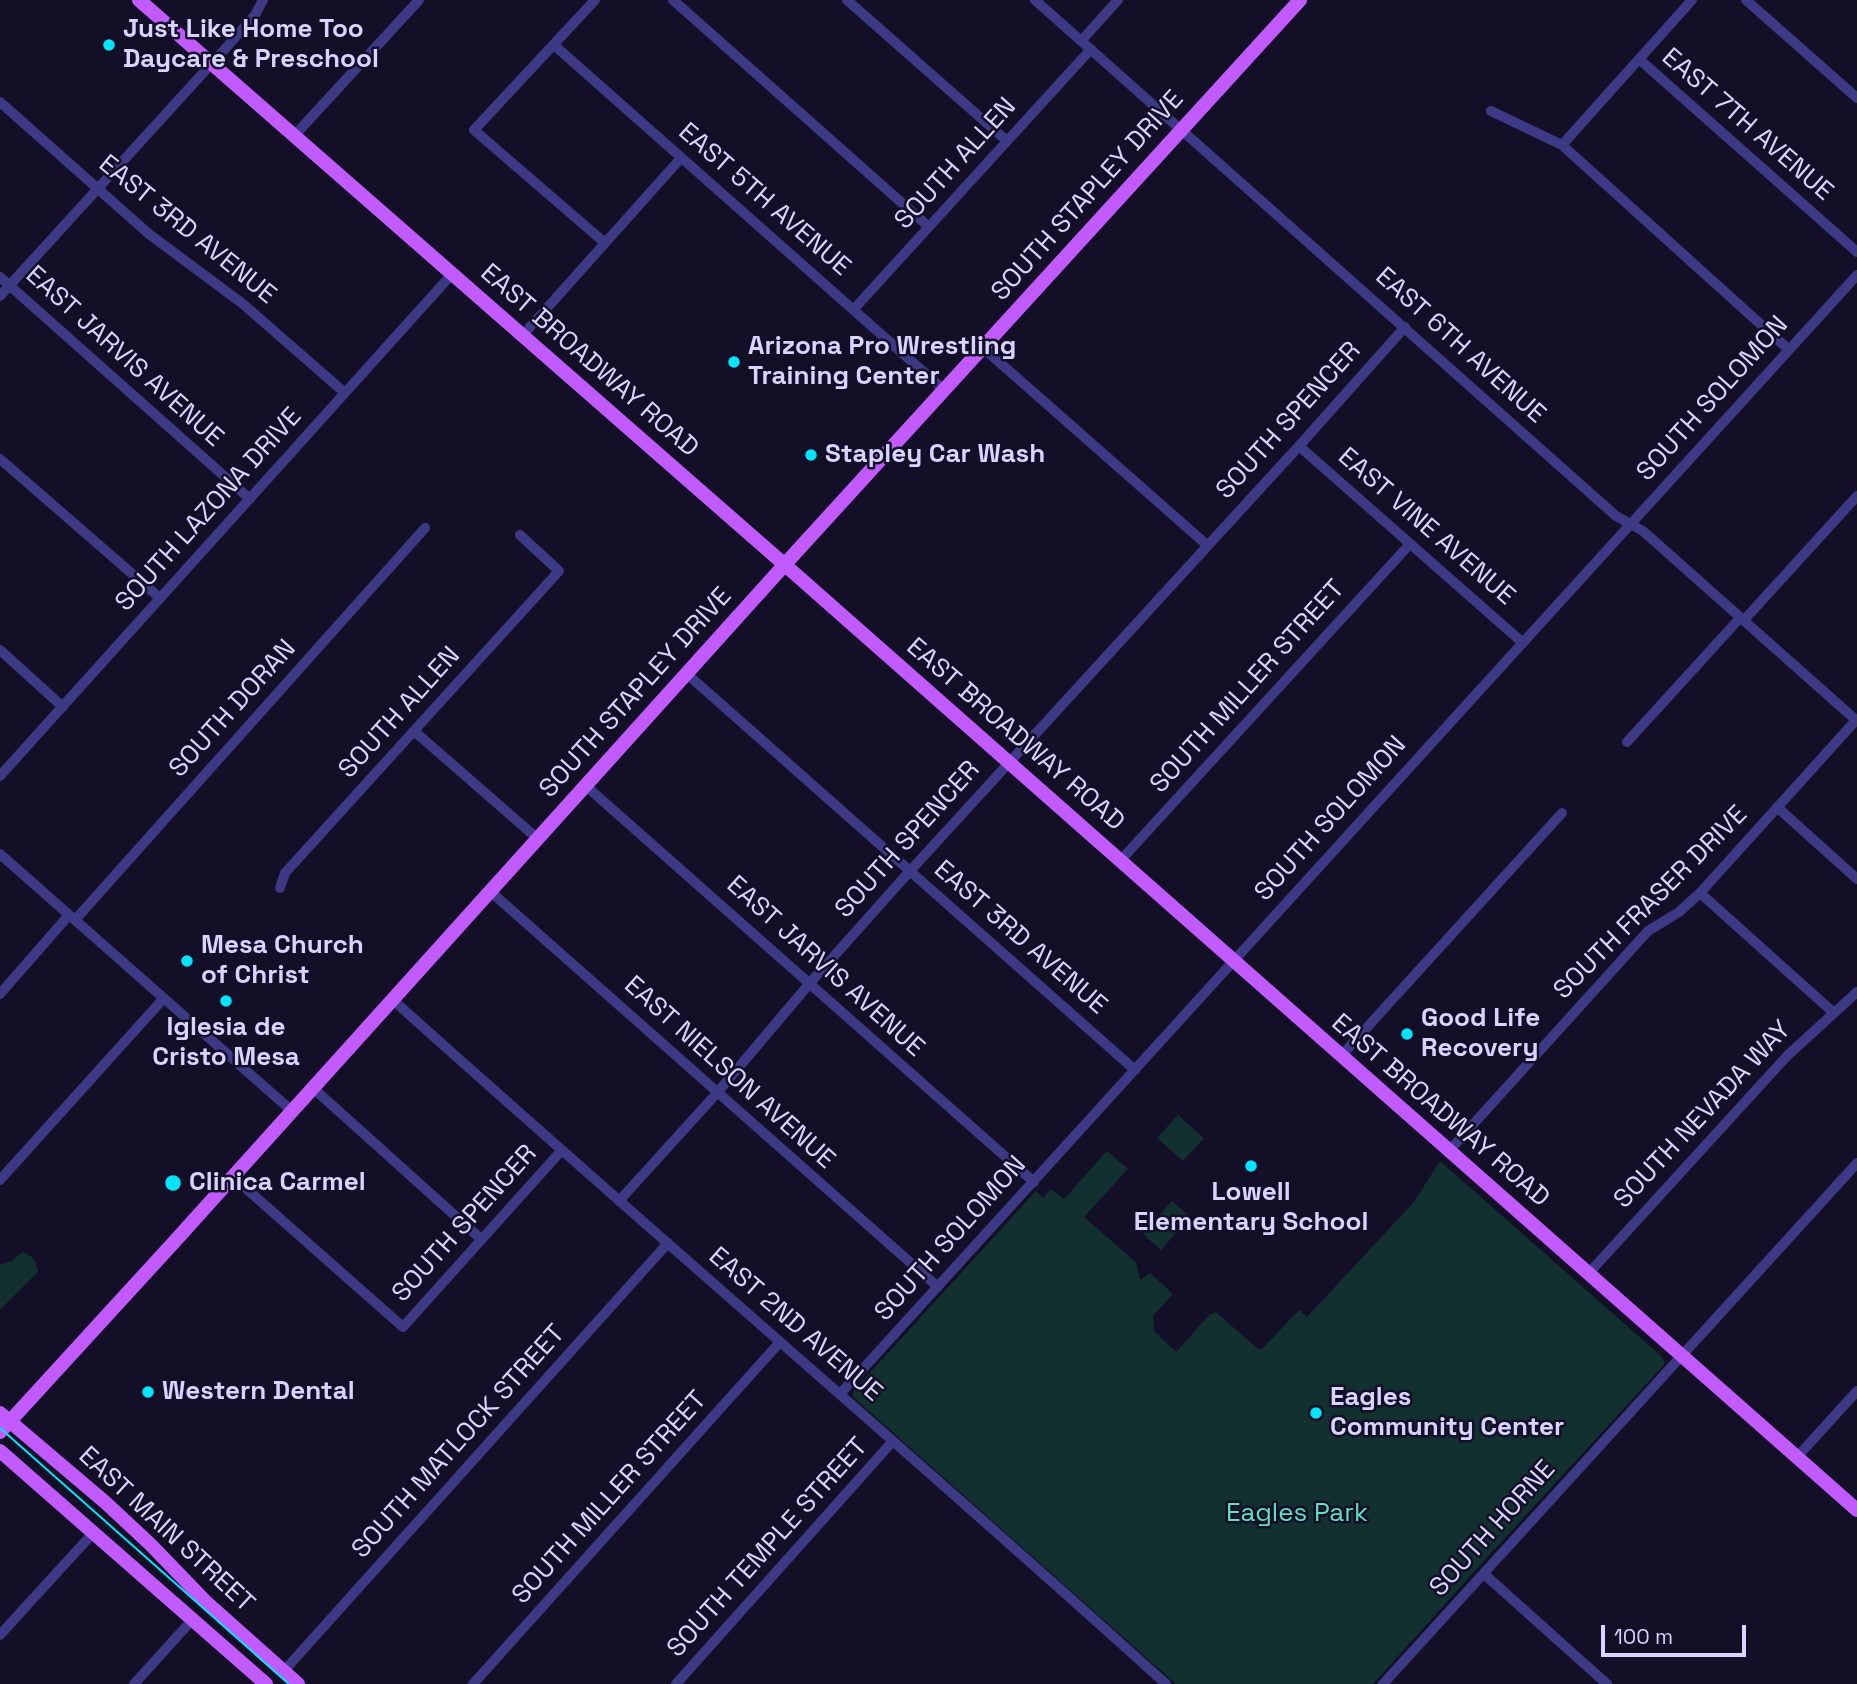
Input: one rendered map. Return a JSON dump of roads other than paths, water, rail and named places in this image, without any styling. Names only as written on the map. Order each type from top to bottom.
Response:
[{"type":"main road","name":"EAST BROADWAY ROAD","points":[[139,0],[1857,1510]]},
{"type":"main road","name":"SOUTH STAPLEY DRIVE","points":[[3,1422],[233,1177],[982,347],[1300,0]]},
{"type":"main road","name":"EAST MAIN STREET","points":[[3,1422],[106,1503],[207,1603],[298,1684]]},
{"type":"main road","name":"EAST MAIN STREET","points":[[0,1451],[266,1684]]},
{"type":"street","points":[[0,296],[211,65],[254,15],[263,0]]},
{"type":"street","points":[[294,136],[419,0]]},
{"type":"street","points":[[595,0],[474,130],[605,243]]},
{"type":"street","points":[[673,0],[929,227]]},
{"type":"street","points":[[847,0],[1007,141]]},
{"type":"street","name":"EAST 6TH AVENUE","points":[[1035,0],[1616,516],[1643,531],[1857,720]]},
{"type":"street","points":[[1081,40],[1118,0]]},
{"type":"street","points":[[1562,145],[1692,0]]},
{"type":"street","points":[[1746,0],[1857,98]]},
{"type":"street","name":"EAST 5TH AVENUE","points":[[554,45],[944,390]]},
{"type":"street","name":"SOUTH ALLEN","points":[[854,309],[1091,49]]},
{"type":"street","name":"EAST 7TH AVENUE","points":[[1639,59],[1857,252]]},
{"type":"street","name":"EAST 3RD AVENUE","points":[[0,102],[149,234],[243,304],[345,393]]},
{"type":"street","points":[[1491,111],[1562,145],[1788,349]]},
{"type":"street","points":[[522,336],[681,158]]},
{"type":"street","name":"SOUTH LAZONA DRIVE","points":[[0,776],[452,274]]},
{"type":"street","name":"SOUTH SOLOMON","points":[[840,1394],[1857,275]]},
{"type":"street","name":"EAST JARVIS AVENUE","points":[[0,277],[250,499]]},
{"type":"street","name":"SOUTH SPENCER","points":[[619,1201],[718,1093],[909,871],[1405,327]]},
{"type":"street","points":[[982,347],[1207,545]]},
{"type":"street","name":"EAST VINE AVENUE","points":[[1299,446],[1523,643]]},
{"type":"street","points":[[0,459],[160,598]]},
{"type":"street","points":[[1627,741],[1857,496]]},
{"type":"street","name":"SOUTH DORAN","points":[[0,993],[72,918],[425,528]]},
{"type":"street","name":"SOUTH ALLEN","points":[[280,888],[285,873],[559,571],[520,535]]},
{"type":"street","name":"SOUTH MILLER STREET","points":[[1120,861],[1410,544]]},
{"type":"street","points":[[0,650],[63,707]]},
{"type":"street","name":"EAST 3RD AVENUE","points":[[687,674],[1135,1070]]},
{"type":"street","name":"SOUTH FRASER DRIVE","points":[[1448,1151],[1648,931],[1679,912],[1700,893],[1857,720]]},
{"type":"street","points":[[414,731],[538,839]]},
{"type":"street","name":"EAST JARVIS AVENUE","points":[[586,786],[1034,1182]]},
{"type":"street","points":[[1777,807],[1857,878]]},
{"type":"street","points":[[1341,1056],[1562,813]]},
{"type":"street","points":[[0,854],[292,1111]]},
{"type":"street","name":"EAST NIELSON AVENUE","points":[[491,892],[938,1287]]},
{"type":"street","points":[[1700,893],[1834,1013]]},
{"type":"street","name":"SOUTH NEVADA WAY","points":[[1588,1274],[1787,1056],[1857,992]]},
{"type":"street","points":[[0,1180],[164,998]]},
{"type":"street","name":"EAST 2ND AVENUE","points":[[393,1000],[1166,1684]]},
{"type":"street","points":[[313,1088],[481,1239]]},
{"type":"street","name":"SOUTH SPENCER","points":[[233,1177],[403,1327],[561,1151]]},
{"type":"street","points":[[1681,1356],[1857,1163]]},
{"type":"street","name":"SOUTH MATLOCK STREET","points":[[284,1672],[668,1243]]},
{"type":"street","name":"SOUTH MILLER STREET","points":[[473,1684],[780,1342]]},
{"type":"street","name":"SOUTH HORNE","points":[[1383,1684],[1681,1356]]},
{"type":"street","points":[[1797,1457],[1857,1391]]},
{"type":"street","name":"SOUTH TEMPLE STREET","points":[[676,1684],[893,1441]]},
{"type":"street","points":[[0,1635],[94,1532]]},
{"type":"street","points":[[1484,1574],[1607,1684]]},
{"type":"street","points":[[134,1684],[193,1619]]},
{"type":"tram line","points":[[0,1428],[289,1684]]},
{"type":"place","name":"Just Like Home Too Daycare & Preschool","points":[[109,45]]},
{"type":"place","name":"Arizona Pro Wrestling Training Center","points":[[734,362]]},
{"type":"place","name":"Stapley Car Wash","points":[[811,455]]},
{"type":"place","name":"Mesa Church of Christ","points":[[187,961]]},
{"type":"place","name":"Iglesia de Cristo Mesa","points":[[226,1001]]},
{"type":"place","name":"Good Life Recovery","points":[[1407,1034]]},
{"type":"place","name":"Lowell Elementary School","points":[[1251,1166]]},
{"type":"place","name":"Clinica Carmel","points":[[173,1183]]},
{"type":"place","name":"Western Dental","points":[[148,1392]]},
{"type":"place","name":"Eagles Community Center","points":[[1316,1413]]},
{"type":"park label","name":"Eagles Park","points":[[1297,1514]]}]
